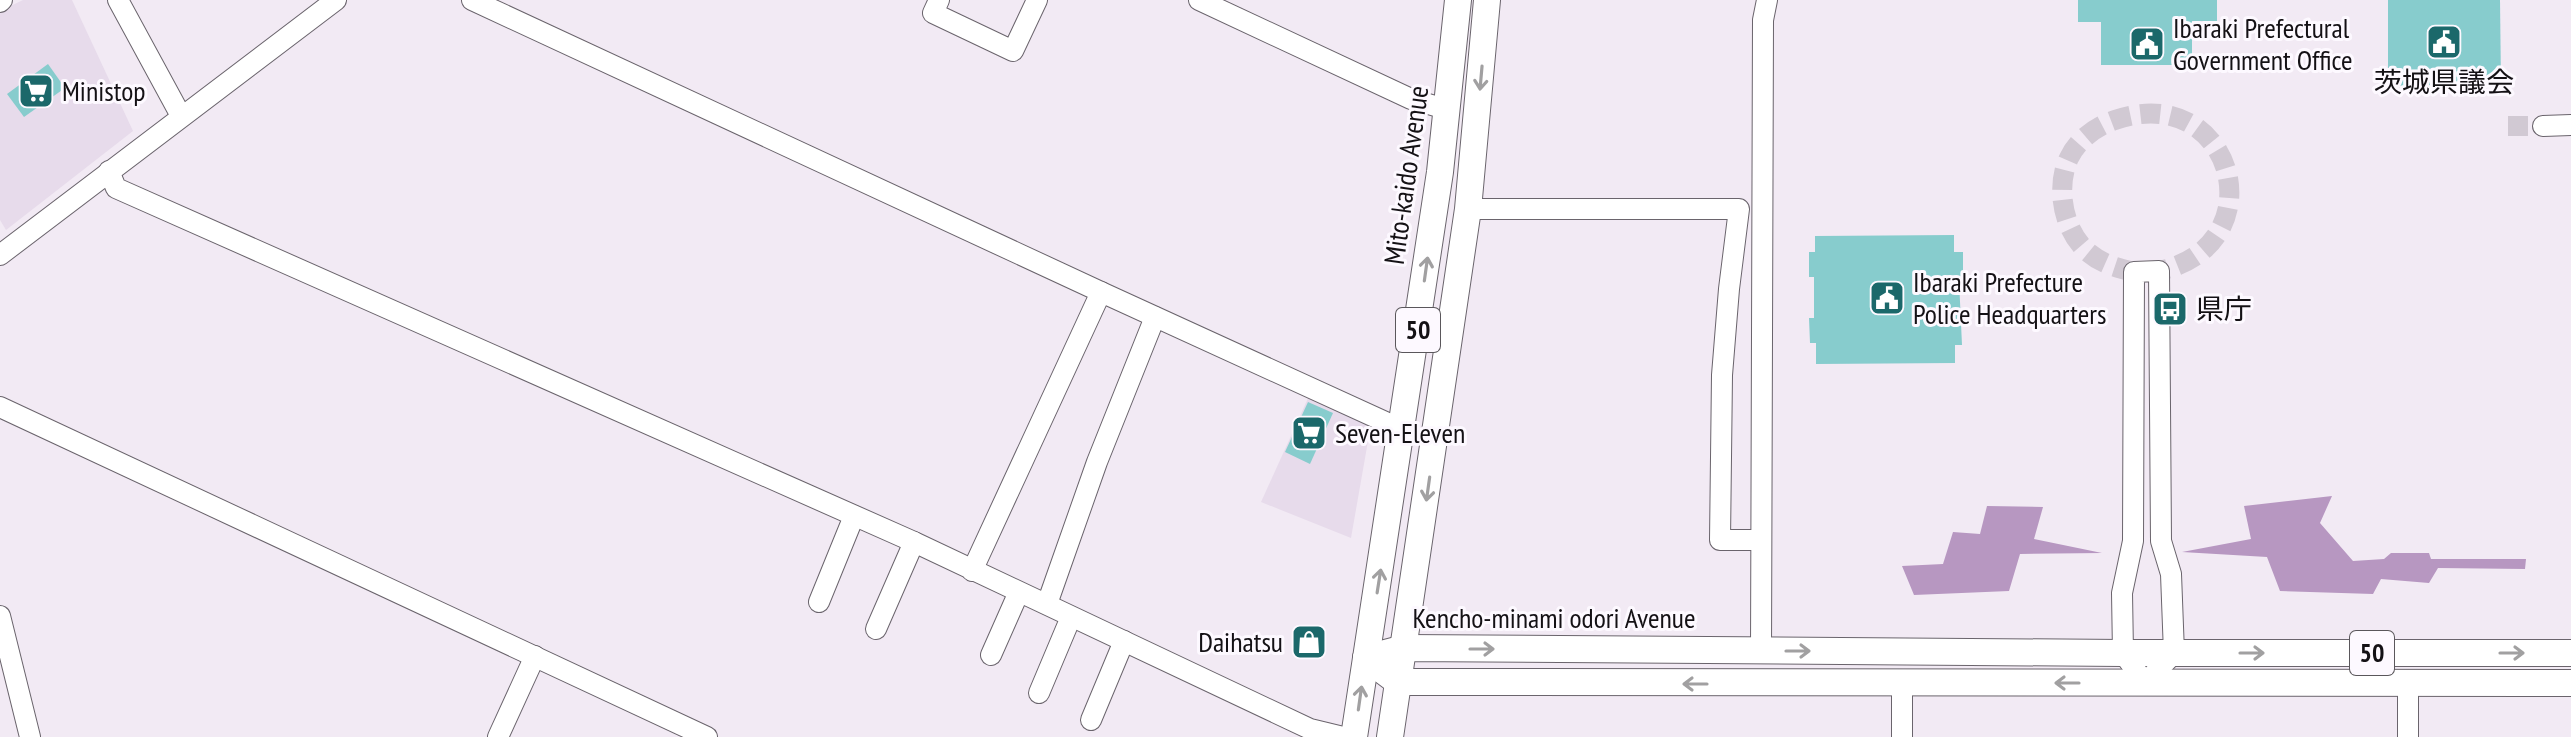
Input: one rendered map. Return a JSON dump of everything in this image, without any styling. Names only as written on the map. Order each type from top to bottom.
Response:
[{"type":"main road","name":"Mito-kaido Avenue","points":[[1354,737],[1403,430],[1449,110],[1458,0]]},
{"type":"main road","name":"50","points":[[1390,737],[1468,209],[1487,0]]},
{"type":"main road","points":[[1444,145],[1474,151]]},
{"type":"main road","name":"Kencho-minami odori Avenue","points":[[1366,658],[1404,648],[2571,653]]},
{"type":"main road","points":[[1366,658],[1398,682]]},
{"type":"main road","name":"50","points":[[1398,682],[2571,683]]},
{"type":"street","points":[[118,0],[181,116]]},
{"type":"street","points":[[0,255],[336,0]]},
{"type":"street","points":[[472,0],[1403,430]]},
{"type":"street","points":[[939,0],[933,13],[1013,51],[1037,0]]},
{"type":"street","points":[[1199,0],[1411,99],[1449,110]]},
{"type":"street","points":[[1761,651],[1763,20],[1767,0]]},
{"type":"street","points":[[2543,126],[2571,125]]},
{"type":"street","points":[[109,171],[116,188],[914,542],[1018,594],[1047,604],[1310,729],[1343,737]]},
{"type":"street","points":[[1468,209],[1739,209],[1722,375],[1720,540],[1760,540]]},
{"type":"street","points":[[2159,271],[2161,541],[2171,574],[2174,653],[2145,683],[2123,653],[2122,593],[2133,541],[2134,272],[2159,271]]},
{"type":"street","points":[[972,571],[1101,292]]},
{"type":"street","points":[[1047,604],[1097,462],[1155,317]]},
{"type":"street","points":[[0,407],[535,656],[676,731],[707,737]]},
{"type":"street","points":[[819,602],[854,516]]},
{"type":"street","points":[[2133,541],[2161,541]]},
{"type":"street","points":[[876,629],[914,542]]},
{"type":"street","points":[[991,655],[1018,594]]},
{"type":"street","points":[[0,616],[30,737]]},
{"type":"street","points":[[1039,693],[1071,617]]},
{"type":"street","points":[[1091,720],[1124,641]]},
{"type":"street","points":[[498,737],[535,656]]},
{"type":"street","points":[[1902,683],[1902,737]]},
{"type":"street","points":[[2408,683],[2408,737]]},
{"type":"shaded area","points":[[23,0],[72,0],[133,131],[6,230],[0,220],[0,11]]},
{"type":"shaded area","points":[[1309,396],[1371,424],[1351,538],[1261,502]]},
{"type":"shaded area","points":[[2332,496],[2320,523],[2353,561],[2384,559],[2391,553],[2429,553],[2431,559],[2526,559],[2525,569],[2438,568],[2429,583],[2381,579],[2373,594],[2280,591],[2267,557],[2182,552],[2251,539],[2244,506]]},
{"type":"shaded area","points":[[1987,506],[2043,507],[2034,539],[2102,553],[2020,554],[2009,591],[1914,595],[1902,566],[1943,564],[1953,532],[1980,534]]},
{"type":"building","name":"Ibaraki Prefectural Government Office","points":[[2078,0],[2217,0],[2217,21],[2192,21],[2192,65],[2101,65],[2101,22],[2078,22]]},
{"type":"building","name":"茨城県議会","points":[[2388,0],[2500,0],[2501,85],[2388,86]]},
{"type":"building","name":"Ministop","points":[[48,64],[65,88],[24,117],[7,94]]},
{"type":"building","name":"Ibaraki Prefecture Police Headquarters","points":[[1954,235],[1954,252],[1963,252],[1963,280],[1959,280],[1962,345],[1955,345],[1955,363],[1816,364],[1816,343],[1810,343],[1809,318],[1814,318],[1814,277],[1809,277],[1809,252],[1815,252],[1815,236]]},
{"type":"building","name":"Seven-Eleven","points":[[1308,402],[1333,413],[1310,464],[1285,452]]},
{"type":"tunnel","points":[[2134,272],[2099,260],[2080,244],[2064,208],[2063,182],[2069,158],[2089,134],[2115,120],[2156,114],[2189,123],[2212,143],[2226,170],[2229,201],[2219,231],[2196,255],[2159,271]]},
{"type":"tunnel","points":[[2508,126],[2543,126]]},
{"type":"place","name":"茨城県議会","points":[[2444,42]]},
{"type":"place","name":"Ibaraki Prefectural Government Office","points":[[2147,44]]},
{"type":"place","name":"Ministop","points":[[36,91]]},
{"type":"place","name":"Ibaraki Prefecture Police Headquarters","points":[[1887,298]]},
{"type":"place","name":"県庁","points":[[2170,309]]},
{"type":"place","name":"Seven-Eleven","points":[[1309,433]]},
{"type":"place","name":"Daihatsu","points":[[1309,642]]}]
